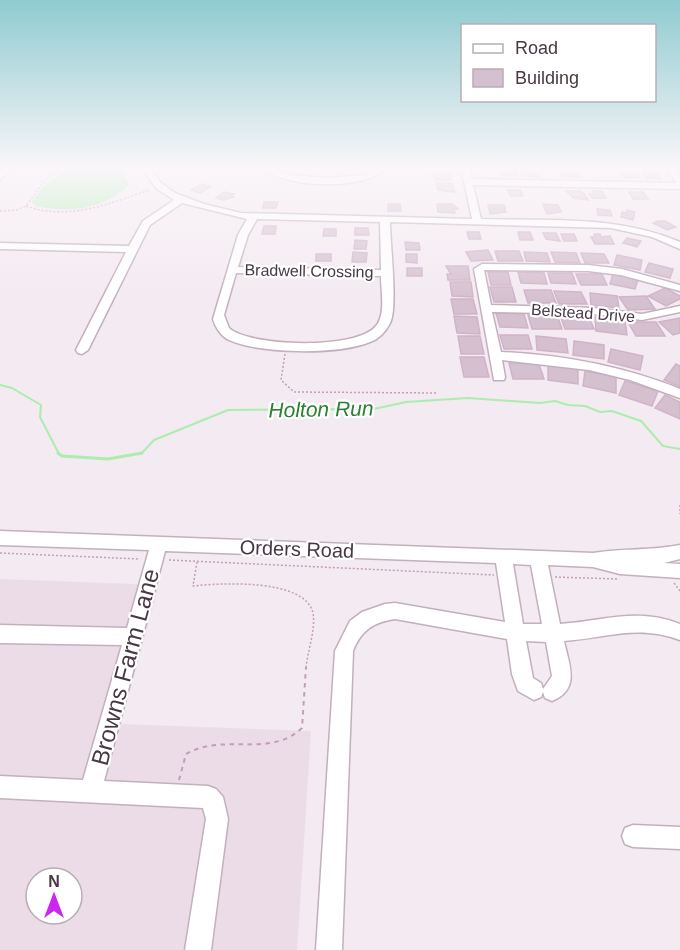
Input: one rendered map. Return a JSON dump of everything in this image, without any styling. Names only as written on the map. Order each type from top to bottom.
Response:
[{"type":"street","points":[[82,350],[146,223],[161,211]]},
{"type":"street","points":[[223,211],[253,217],[611,225],[677,242]]},
{"type":"street","points":[[475,211],[477,222]]},
{"type":"street","points":[[253,217],[246,226],[218,315],[222,327],[230,336],[259,344],[340,346],[368,338],[381,328],[387,315],[385,220]]},
{"type":"street","points":[[0,246],[132,249]]},
{"type":"street","points":[[499,377],[479,269],[482,267],[599,269],[622,272],[680,288]]},
{"type":"street","name":"Bradwell Crossing","points":[[232,270],[387,273]]},
{"type":"street","name":"Belstead Drive","points":[[486,308],[586,311],[642,317],[680,309]]},
{"type":"street","points":[[495,356],[572,361],[640,378],[680,394]]},
{"type":"street","name":"Orders Road","points":[[0,538],[157,552],[540,567],[617,556],[657,556],[680,552]]},
{"type":"street","name":"Browns Farm Lane","points":[[91,790],[157,552]]},
{"type":"street","name":"Orders Road","points":[[594,560],[620,567],[676,570]]},
{"type":"street","points":[[505,566],[525,684],[543,690],[560,686],[562,676],[540,567]]},
{"type":"street","points":[[329,950],[344,651],[349,635],[362,621],[377,613],[395,611],[515,631],[554,633],[646,622],[667,626],[680,632]]},
{"type":"street","points":[[0,634],[132,637]]},
{"type":"street","points":[[0,787],[177,795],[208,797],[212,800],[217,819],[198,950]]},
{"type":"street","points":[[633,836],[680,838]]},
{"type":"path","points":[[280,350],[285,357],[281,380],[285,388],[294,392],[437,393]]},
{"type":"path","points":[[680,505],[680,514]]},
{"type":"path","points":[[0,553],[157,552],[197,561],[505,566]]},
{"type":"path","points":[[177,795],[186,754],[201,744],[276,742],[297,735],[302,728],[305,666],[313,624],[312,611],[308,603],[297,595],[285,591],[224,582],[193,586],[197,561]]},
{"type":"path","points":[[540,567],[627,580]]},
{"type":"path","points":[[676,570],[674,582],[680,591]]},
{"type":"shaded area","points":[[0,579],[159,585],[121,724],[311,731],[297,950],[0,950]]},
{"type":"building","points":[[489,211],[506,212],[490,214]]},
{"type":"building","points":[[546,211],[561,212],[547,214]]},
{"type":"building","points":[[597,211],[610,211],[612,216],[598,215]]},
{"type":"building","points":[[622,212],[635,212],[633,220],[621,217]]},
{"type":"building","points":[[665,221],[676,227],[667,230],[653,223]]},
{"type":"building","points":[[264,226],[276,226],[275,234],[262,234]]},
{"type":"building","points":[[355,228],[368,228],[369,235],[355,235]]},
{"type":"building","points":[[324,229],[336,229],[336,236],[323,236]]},
{"type":"building","points":[[467,232],[479,232],[481,239],[469,239]]},
{"type":"building","points":[[518,232],[530,232],[533,240],[520,240]]},
{"type":"building","points":[[543,233],[556,233],[560,241],[546,239]]},
{"type":"building","points":[[561,234],[574,234],[577,241],[564,241]]},
{"type":"building","points":[[594,234],[600,234],[601,237],[610,236],[614,244],[595,244],[591,237],[595,237]]},
{"type":"building","points":[[627,238],[641,241],[637,247],[623,243]]},
{"type":"building","points":[[355,240],[367,241],[366,249],[354,249]]},
{"type":"building","points":[[405,242],[419,243],[420,250],[406,250]]},
{"type":"building","points":[[488,250],[493,260],[471,261],[466,252]]},
{"type":"building","points":[[495,251],[519,251],[523,261],[498,261]]},
{"type":"building","points":[[353,252],[367,253],[366,262],[352,262]]},
{"type":"building","points":[[524,252],[547,253],[550,262],[526,261]]},
{"type":"building","points":[[551,252],[576,253],[580,263],[555,262]]},
{"type":"building","points":[[581,253],[604,254],[609,263],[585,263]]},
{"type":"building","points":[[316,254],[331,254],[331,261],[316,261]]},
{"type":"building","points":[[406,254],[417,254],[417,263],[406,262]]},
{"type":"building","points":[[617,255],[642,260],[640,270],[614,265]]},
{"type":"building","points":[[649,263],[673,269],[670,278],[645,272]]},
{"type":"building","points":[[446,266],[468,266],[470,280],[448,280],[447,274],[451,274]]},
{"type":"building","points":[[407,268],[422,268],[422,276],[407,276]]},
{"type":"building","points":[[488,272],[508,272],[511,285],[491,285]]},
{"type":"building","points":[[518,272],[544,273],[547,284],[521,283]]},
{"type":"building","points":[[548,273],[572,273],[576,284],[551,283]]},
{"type":"building","points":[[576,274],[602,274],[607,285],[581,285]]},
{"type":"building","points":[[613,274],[638,280],[635,289],[610,284]]},
{"type":"building","points":[[450,282],[471,282],[473,297],[452,296]]},
{"type":"building","points":[[490,287],[512,287],[516,302],[494,302]]},
{"type":"building","points":[[665,288],[680,296],[680,299],[666,306],[648,296]]},
{"type":"building","points":[[524,290],[551,290],[556,303],[528,303]]},
{"type":"building","points":[[554,291],[581,292],[587,304],[559,304]]},
{"type":"building","points":[[590,293],[617,296],[619,308],[591,305]]},
{"type":"building","points":[[646,296],[655,309],[628,310],[619,297]]},
{"type":"building","points":[[451,299],[473,299],[477,314],[454,314]]},
{"type":"building","points":[[496,313],[524,314],[528,328],[500,327]]},
{"type":"building","points":[[528,315],[557,315],[562,329],[532,329]]},
{"type":"building","points":[[560,315],[588,315],[594,329],[565,329]]},
{"type":"building","points":[[454,316],[477,317],[480,334],[457,333]]},
{"type":"building","points":[[595,317],[625,321],[627,335],[596,331]]},
{"type":"building","points":[[680,318],[680,333],[673,335],[659,322]]},
{"type":"building","points":[[628,322],[656,322],[665,336],[636,336]]},
{"type":"building","points":[[500,335],[528,335],[532,349],[504,349]]},
{"type":"building","points":[[458,336],[480,336],[484,354],[461,354]]},
{"type":"building","points":[[536,336],[566,339],[568,353],[537,350]]},
{"type":"building","points":[[574,341],[604,345],[604,359],[573,355]]},
{"type":"building","points":[[611,349],[643,356],[640,370],[608,362]]},
{"type":"building","points":[[460,357],[484,357],[489,377],[464,377]]},
{"type":"building","points":[[509,363],[539,364],[544,379],[513,379]]},
{"type":"building","points":[[676,364],[680,366],[680,387],[664,380]]},
{"type":"building","points":[[548,365],[578,369],[578,384],[548,380]]},
{"type":"building","points":[[585,371],[616,377],[616,393],[583,386]]},
{"type":"building","points":[[625,381],[658,391],[652,406],[619,395]]},
{"type":"building","points":[[665,395],[680,402],[680,419],[655,408]]},
{"type":"waterway","name":"Holton Run","points":[[0,385],[12,388],[41,405],[40,417],[59,454]]},
{"type":"waterway","name":"Holton Run","points":[[142,453],[154,440],[228,410],[374,409],[406,402],[468,398],[540,403],[555,401],[568,405],[585,406],[600,412],[612,411],[641,421],[663,446],[680,449]]},
{"type":"waterway","name":"Holton Run","points":[[136,454],[142,453]]},
{"type":"waterway","name":"Holton Run","points":[[136,454],[142,453]]},
{"type":"waterway","name":"Holton Run","points":[[59,454],[62,456],[108,459],[136,454]]}]
